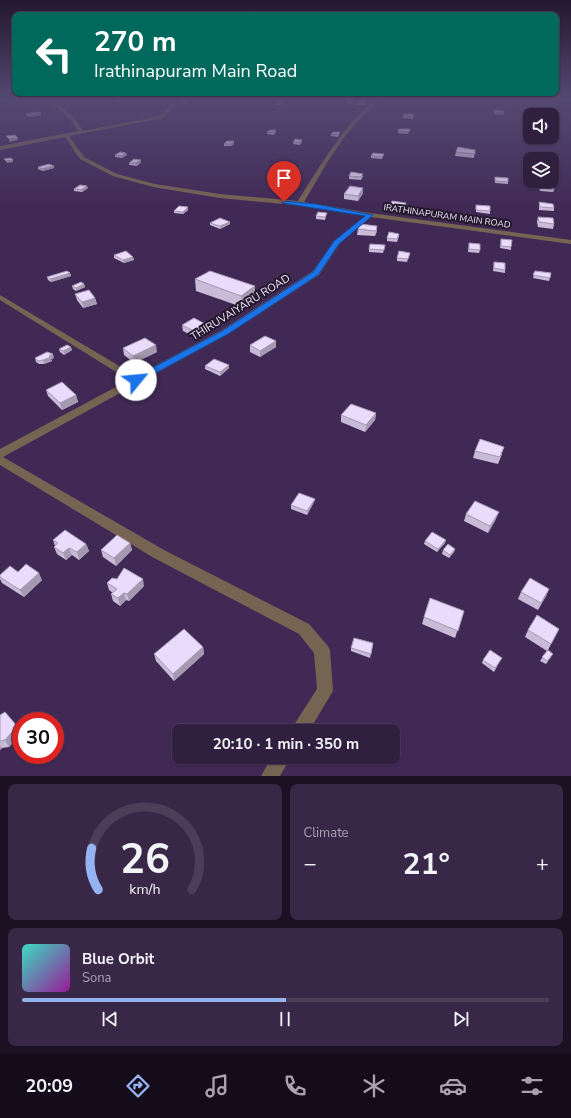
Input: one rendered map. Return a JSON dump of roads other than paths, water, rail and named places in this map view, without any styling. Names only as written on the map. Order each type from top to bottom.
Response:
[{"type":"street","points":[[0,148],[64,135]]},
{"type":"street","name":"IRATHINAPURAM MAIN ROAD","points":[[66,135],[82,158],[115,175],[155,186],[220,196],[300,204],[571,242]]},
{"type":"street","points":[[300,204],[342,135]]},
{"type":"street","name":"THIRUVAIYARU ROAD","points":[[0,454],[225,332],[316,273],[336,242],[370,215]]},
{"type":"street","points":[[0,297],[136,380]]},
{"type":"street","points":[[0,460],[160,554],[304,629],[322,650],[325,691],[304,724]]},
{"type":"street","points":[[270,776],[278,764]]}]
